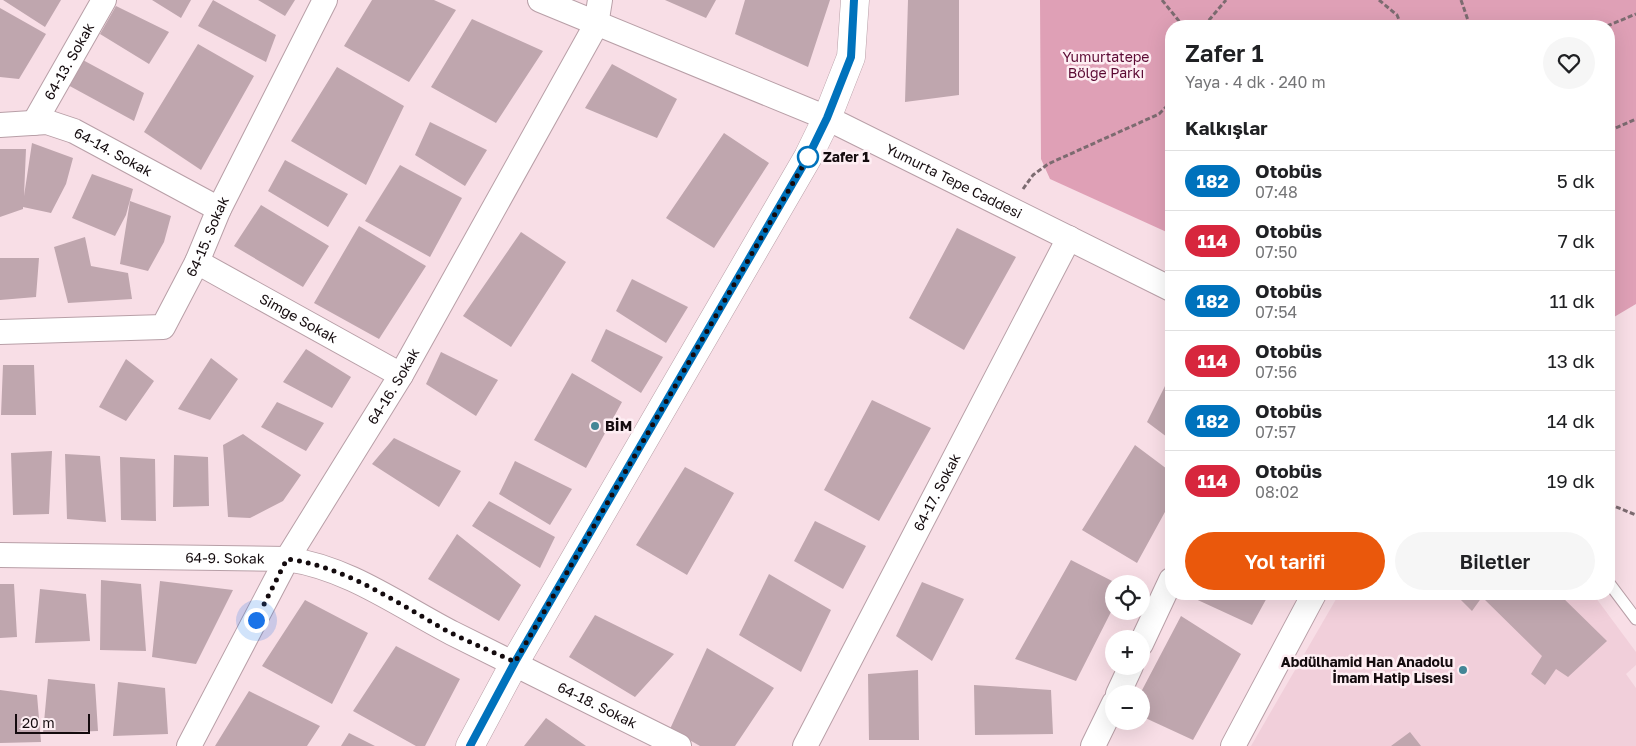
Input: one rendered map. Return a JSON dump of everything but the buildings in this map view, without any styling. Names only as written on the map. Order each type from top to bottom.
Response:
[{"type":"street","name":"64-13. Sokak","points":[[34,123],[104,0]]},
{"type":"street","name":"64-15. Sokak","points":[[0,332],[163,327],[196,262],[219,209],[324,0]]},
{"type":"street","name":"Yumurta Tepe Caddesi","points":[[540,0],[596,25],[827,118],[1165,286]]},
{"type":"street","name":"64-16. Sokak","points":[[189,746],[287,559],[402,375],[596,25],[600,0]]},
{"type":"street","points":[[470,746],[515,662],[808,157],[827,118],[851,57],[854,0]]},
{"type":"street","name":"64-14. Sokak","points":[[0,125],[47,122],[74,131],[219,209]]},
{"type":"street","name":"64-17. Sokak","points":[[805,746],[1069,238]]},
{"type":"street","name":"Simge Sokak","points":[[196,262],[402,375]]},
{"type":"street","name":"64-9. Sokak","points":[[0,555],[287,559],[307,562],[352,578],[451,633],[515,662]]},
{"type":"street","points":[[1148,630],[1165,593]]},
{"type":"street","points":[[1233,746],[1311,600]]},
{"type":"street","name":"64-18. Sokak","points":[[515,662],[680,746]]},
{"type":"street","points":[[1093,746],[1105,721]]},
{"type":"lane","points":[[1615,591],[1636,619]]},
{"type":"path","points":[[1162,0],[1178,20]]},
{"type":"path","points":[[1209,20],[1226,0]]},
{"type":"path","points":[[1379,0],[1398,15],[1399,20]]},
{"type":"path","points":[[1461,0],[1468,20]]},
{"type":"path","points":[[1615,23],[1636,14]]},
{"type":"path","points":[[1009,208],[1033,174],[1048,164],[1160,114],[1165,108]]},
{"type":"path","points":[[1615,128],[1636,119]]},
{"type":"path","points":[[1615,506],[1636,515]]},
{"type":"shaded area","name":"Abdülhamid Han Anadolu İmam Hatip Lisesi","points":[[1336,600],[1597,600],[1636,652],[1636,665],[1626,674],[1636,688],[1636,746],[1251,746]]},
{"type":"green space","name":"Yumurtatepe Bölge Parkı","points":[[1040,0],[1636,0],[1636,304],[1615,316],[1615,20],[1165,20],[1165,231],[1050,179],[1041,159]]},
{"type":"bus line","name":"182","points":[[470,746],[515,662],[808,157],[827,118],[851,57],[854,0]]},
{"type":"place","name":"Zafer 1","points":[[808,157]]},
{"type":"place","name":"BİM","points":[[595,426]]},
{"type":"place","name":"Abdülhamid Han Anadolu İmam Hatip Lisesi","points":[[1463,670]]},
{"type":"route","points":[[256,620],[287,559],[307,562],[352,578],[451,633],[515,662],[808,157]]}]
